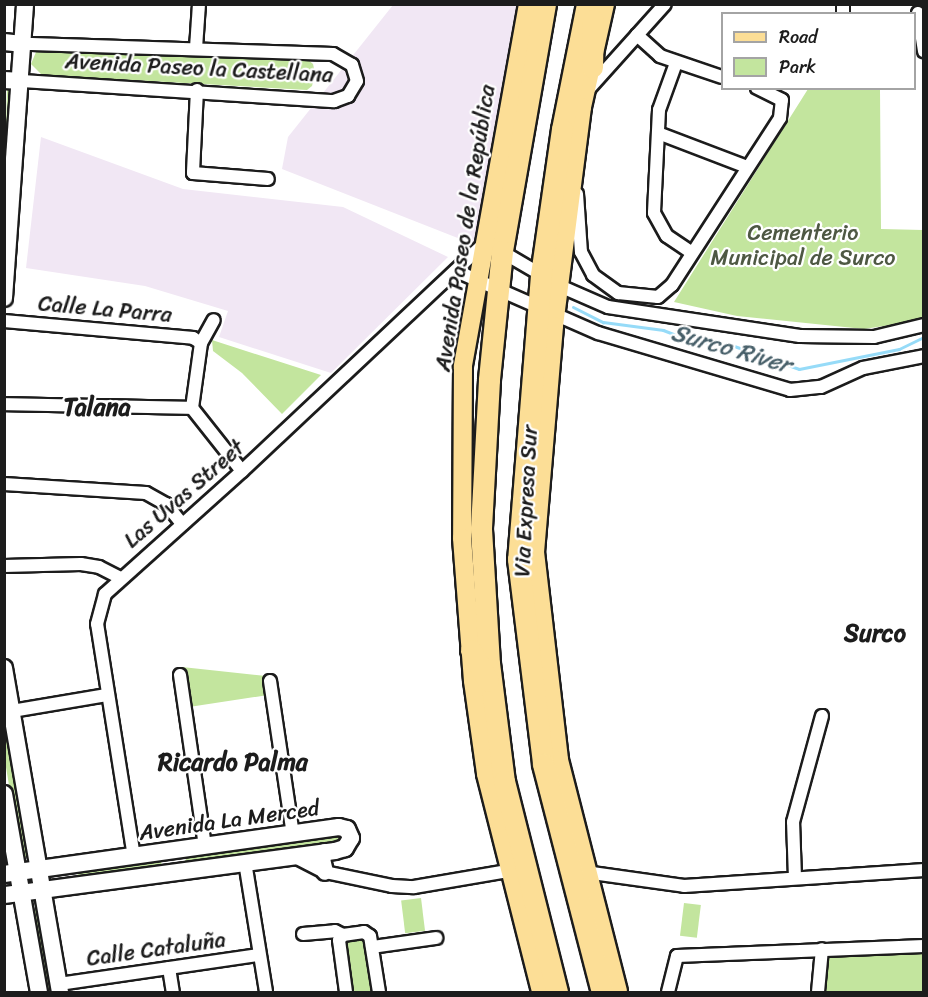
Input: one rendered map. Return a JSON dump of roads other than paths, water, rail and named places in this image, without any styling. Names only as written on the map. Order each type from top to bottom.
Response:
[{"type":"highway","name":"Via Expresa Sur","points":[[545,4],[493,247],[498,290],[481,529],[492,690],[504,781],[557,993]]},
{"type":"highway","name":"Via Expresa Sur","points":[[587,4],[562,129],[541,275],[548,312],[519,544],[543,764],[602,993]]},
{"type":"highway","points":[[592,68],[594,4]]},
{"type":"highway","points":[[519,544],[539,514]]},
{"type":"highway","points":[[471,650],[492,690]]},
{"type":"main road","points":[[4,298],[10,181],[22,81],[26,4]]},
{"type":"main road","name":"Avenida Paseo de la República","points":[[528,4],[493,247],[478,281],[464,367],[462,538],[471,650],[486,774],[508,871],[541,993]]},
{"type":"main road","points":[[605,4],[586,92],[562,287],[548,312],[539,514],[535,552],[546,670],[559,760],[585,872],[618,993]]},
{"type":"main road","points":[[4,42],[24,44]]},
{"type":"main road","name":"Avenida Paseo la Castellana","points":[[4,80],[22,81]]},
{"type":"main road","points":[[4,668],[59,988]]},
{"type":"main road","points":[[4,794],[11,873],[21,893],[39,993]]},
{"type":"main road","name":"Avenida La Merced","points":[[4,895],[325,852],[345,848],[351,838],[347,828],[11,873]]},
{"type":"main road","points":[[170,852],[172,872]]},
{"type":"main road","points":[[325,852],[322,859],[325,872]]},
{"type":"street","points":[[196,48],[199,4]]},
{"type":"street","points":[[586,92],[665,4]]},
{"type":"street","points":[[918,13],[924,52]]},
{"type":"street","points":[[637,35],[654,52],[676,63],[721,76]]},
{"type":"street","name":"Avenida Paseo la Castellana","points":[[22,81],[197,90],[333,101],[348,96],[357,81],[351,65],[333,54],[24,44]]},
{"type":"street","points":[[676,63],[660,100],[654,213],[668,236],[692,253]]},
{"type":"street","points":[[197,90],[193,173],[268,180]]},
{"type":"street","points":[[576,169],[579,240],[584,261],[593,275],[610,291],[651,298],[666,291],[783,111],[777,96],[762,90]]},
{"type":"street","points":[[658,133],[747,167]]},
{"type":"street","points":[[493,247],[562,287],[608,307],[788,335],[874,337],[924,325]]},
{"type":"street","name":"Las Uvas Street","points":[[134,857],[107,695],[98,612],[105,594],[119,577],[242,471],[328,386],[456,271],[493,247]]},
{"type":"street","points":[[456,271],[616,339],[790,390],[821,387],[863,368],[924,356]]},
{"type":"street","points":[[214,320],[201,343],[192,408],[242,471]]},
{"type":"street","name":"Calle La Parra","points":[[4,321],[193,338],[201,343]]},
{"type":"street","points":[[4,404],[192,408]]},
{"type":"street","points":[[4,484],[146,493],[166,504],[182,524]]},
{"type":"street","points":[[4,566],[81,564],[99,567],[119,577]]},
{"type":"street","points":[[180,675],[205,847]]},
{"type":"street","points":[[270,681],[293,834]]},
{"type":"street","points":[[12,711],[107,695]]},
{"type":"street","points":[[795,878],[793,822],[822,716]]},
{"type":"street","points":[[292,856],[325,872],[414,887],[508,871]]},
{"type":"street","points":[[245,862],[266,993]]},
{"type":"street","points":[[585,872],[666,886],[924,870]]},
{"type":"street","points":[[303,934],[335,931],[343,935],[368,933],[379,993]]},
{"type":"street","points":[[343,935],[338,945],[346,993]]},
{"type":"street","points":[[372,947],[436,938]]},
{"type":"street","points":[[668,993],[675,957],[924,946]]},
{"type":"street","points":[[818,993],[822,949]]},
{"type":"street","name":"Calle Cataluña","points":[[59,988],[169,968],[260,956]]},
{"type":"street","points":[[169,968],[173,993]]},
{"type":"waterway","name":"Surco River","points":[[573,307],[603,322],[663,330],[689,340],[734,346],[799,369],[899,349],[924,337]]},
{"type":"district","name":"Talana","points":[[97,408]]},
{"type":"district","name":"Surco","points":[[875,634]]},
{"type":"district","name":"Ricardo Palma","points":[[233,763]]},
{"type":"park label","name":"Cementerio Municipal de Surco","points":[[803,244]]}]
